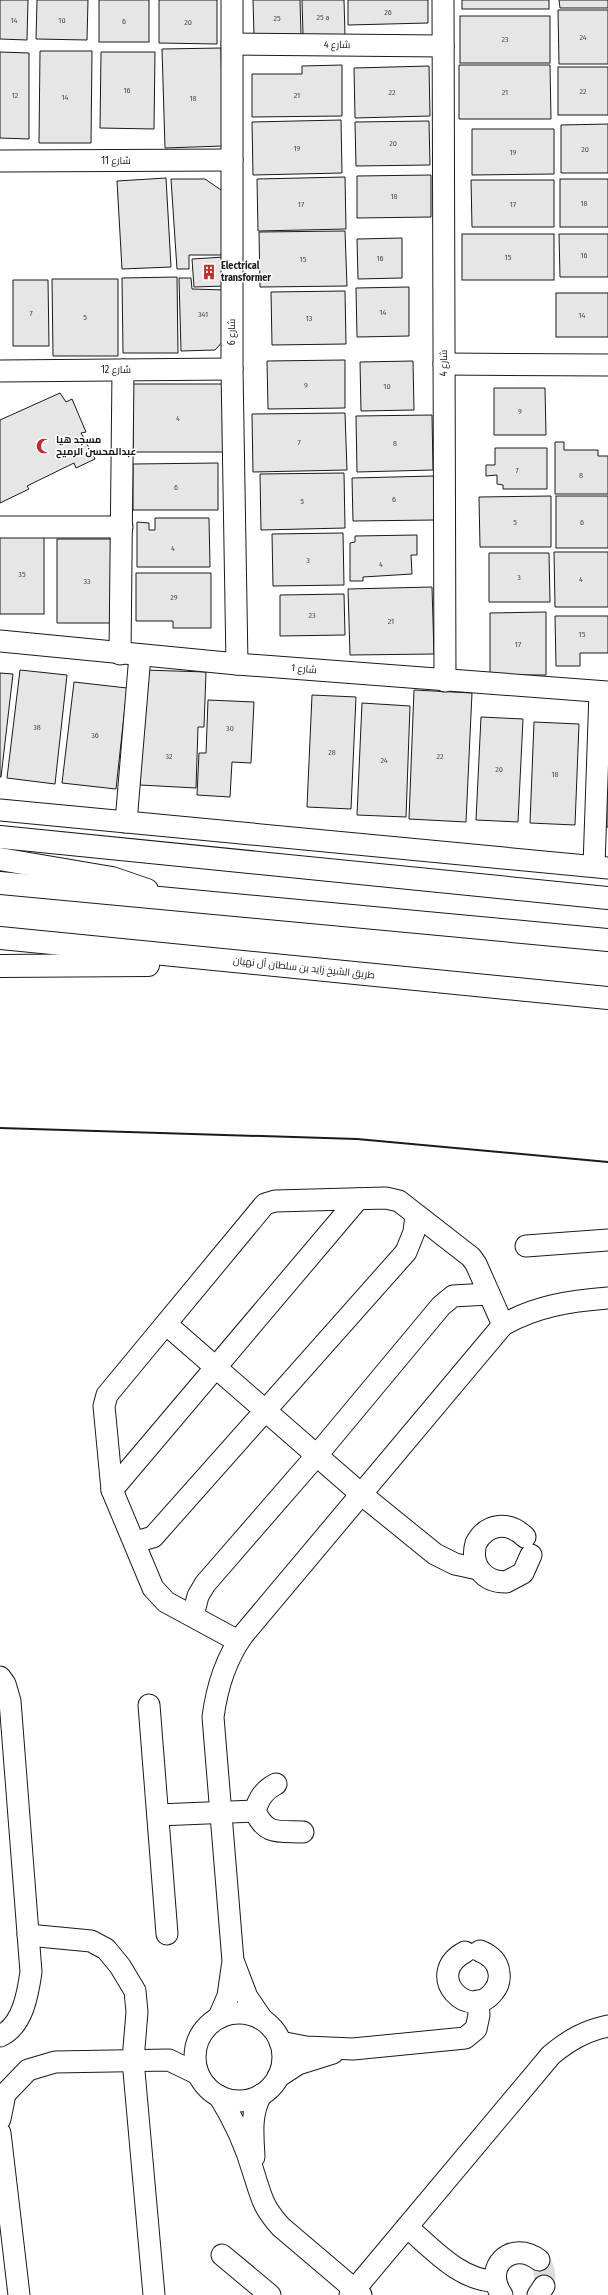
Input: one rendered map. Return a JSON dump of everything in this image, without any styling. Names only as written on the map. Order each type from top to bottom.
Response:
[{"type":"main road","points":[[0,837],[608,898]]},
{"type":"main road","points":[[0,859],[112,878],[182,902]]},
{"type":"main road","points":[[0,883],[182,902],[608,940]]},
{"type":"main road","name":"طريق الشيخ زايد بن سلطان آل نهيان","points":[[0,938],[608,998]]},
{"type":"main road","points":[[0,966],[260,964]]},
{"type":"street","name":"شارع 6","points":[[232,0],[232,369],[237,664]]},
{"type":"street","name":"شارع 4","points":[[443,0],[445,681]]},
{"type":"street","name":"شارع 4","points":[[232,44],[443,46]]},
{"type":"street","name":"شارع 11","points":[[0,161],[232,160]]},
{"type":"street","points":[[444,364],[608,365]]},
{"type":"street","name":"شارع 12","points":[[0,371],[232,369]]},
{"type":"street","points":[[123,370],[122,527],[130,654],[126,822]]},
{"type":"street","points":[[0,527],[122,527]]},
{"type":"street","name":"شارع 1","points":[[0,641],[237,664],[604,692]]},
{"type":"street","points":[[0,810],[601,867],[604,692]]},
{"type":"street","points":[[238,1641],[166,1602],[153,1588],[112,1490],[104,1406],[107,1395],[265,1204],[275,1201],[386,1198],[399,1201],[470,1257],[476,1264],[503,1325]]},
{"type":"street","points":[[112,1490],[217,1368],[358,1199]]},
{"type":"street","points":[[135,1542],[153,1537],[264,1409],[406,1252],[414,1232],[416,1215]]},
{"type":"street","points":[[526,1246],[608,1240]]},
{"type":"street","points":[[193,1616],[198,1596],[205,1584],[317,1455],[441,1306],[453,1296],[489,1294]]},
{"type":"street","points":[[219,2017],[228,1996],[233,1961],[213,1717],[220,1680],[238,1641],[503,1325],[532,1310],[551,1305],[608,1298]]},
{"type":"street","points":[[166,1324],[361,1494],[435,1554],[455,1564],[478,1569],[487,1578],[506,1582],[523,1573],[528,1546],[514,1528],[502,1526],[483,1532],[474,1549],[478,1569]]},
{"type":"street","points":[[0,1677],[5,1684],[10,1701],[30,1972],[28,1998],[18,2019],[0,2036]]},
{"type":"street","points":[[149,1705],[167,1934]]},
{"type":"street","points":[[276,1784],[267,1788],[259,1800],[255,1811],[261,1824],[271,1830],[303,1832]]},
{"type":"street","points":[[158,1815],[255,1811]]},
{"type":"street","points":[[28,1935],[91,1941],[106,1949],[120,1966],[135,1992],[137,2012],[133,2060],[154,2295]]},
{"type":"street","points":[[472,1951],[487,1954],[497,1966],[499,1981],[492,1994],[478,2001],[463,2000],[452,1990],[448,1983],[449,1968],[458,1955],[472,1951]]},
{"type":"street","points":[[233,1961],[247,1997],[262,2019],[273,2029],[280,2042],[282,2066],[278,2077]]},
{"type":"street","points":[[280,2042],[306,2047],[353,2049],[465,2038],[476,2029],[479,2015],[478,2001]]},
{"type":"street","points":[[169,2060],[199,2037],[211,2022],[219,2017],[240,2013],[262,2019]]},
{"type":"street","points":[[199,2037],[195,2049],[195,2062],[198,2074],[203,2083],[219,2096],[235,2123],[254,2174],[261,2200],[281,2227],[355,2293],[407,2227],[551,2055],[570,2040],[590,2030],[608,2026]]},
{"type":"street","points":[[254,2174],[253,2123],[256,2106],[261,2095],[278,2077],[310,2060],[353,2049]]},
{"type":"street","points":[[0,2118],[5,2094],[28,2070],[55,2062],[169,2060],[198,2074]]},
{"type":"street","points":[[219,2096],[240,2101],[261,2095]]},
{"type":"street","points":[[0,2133],[8,2279],[19,2295]]},
{"type":"street","points":[[407,2227],[463,2273],[499,2288]]},
{"type":"street","points":[[499,2288],[495,2272],[499,2263],[505,2256],[523,2252],[532,2254],[539,2260]]},
{"type":"street","points":[[222,2255],[270,2295]]},
{"type":"building","points":[[0,0],[28,0],[27,40],[0,39]]},
{"type":"building","points":[[37,0],[88,0],[87,40],[36,39]]},
{"type":"building","points":[[99,0],[149,0],[149,42],[99,42]]},
{"type":"building","points":[[159,0],[217,0],[217,44],[159,43]]},
{"type":"building","points":[[253,0],[300,0],[301,35],[254,36]]},
{"type":"building","points":[[302,0],[344,0],[345,35],[303,35]]},
{"type":"building","points":[[348,0],[428,0],[428,23],[348,25]]},
{"type":"building","points":[[462,0],[549,0],[549,9],[462,9]]},
{"type":"building","points":[[559,0],[608,0],[608,8],[560,8]]},
{"type":"building","points":[[558,10],[608,10],[608,64],[559,64]]},
{"type":"building","points":[[460,16],[550,16],[550,63],[460,63]]},
{"type":"building","points":[[221,48],[223,146],[165,148],[162,49]]},
{"type":"building","points":[[40,51],[92,51],[91,143],[39,143]]},
{"type":"building","points":[[0,52],[29,53],[29,139],[0,138]]},
{"type":"building","points":[[101,52],[155,52],[154,129],[100,128]]},
{"type":"building","points":[[342,65],[342,116],[252,117],[252,74],[302,74],[302,66]]},
{"type":"building","points":[[459,65],[550,65],[551,119],[459,119]]},
{"type":"building","points":[[429,66],[430,116],[355,118],[354,68]]},
{"type":"building","points":[[558,67],[608,67],[608,115],[558,115]]},
{"type":"building","points":[[341,120],[342,173],[253,175],[252,122]]},
{"type":"building","points":[[429,121],[430,165],[356,166],[355,122]]},
{"type":"building","points":[[608,124],[608,173],[561,173],[561,125]]},
{"type":"building","points":[[472,129],[554,129],[554,174],[472,175]]},
{"type":"building","points":[[431,175],[431,217],[357,218],[357,176]]},
{"type":"building","points":[[345,177],[346,229],[258,231],[257,179]]},
{"type":"building","points":[[166,178],[171,267],[122,269],[117,181]]},
{"type":"building","points":[[171,179],[205,179],[224,192],[224,255],[189,255],[189,269],[177,269]]},
{"type":"building","points":[[560,179],[608,179],[608,227],[560,227]]},
{"type":"building","points":[[471,180],[554,180],[554,227],[472,227]]},
{"type":"building","points":[[345,231],[347,286],[260,287],[259,232]]},
{"type":"building","points":[[462,234],[554,234],[554,280],[462,280]]},
{"type":"building","points":[[559,234],[608,234],[608,277],[560,277]]},
{"type":"building","points":[[402,238],[402,278],[358,279],[357,239]]},
{"type":"building","name":"Electrical transformer","points":[[224,257],[225,286],[194,287],[192,259]]},
{"type":"building","points":[[177,277],[178,353],[123,353],[122,278]]},
{"type":"building","points":[[179,278],[191,278],[192,289],[225,290],[226,338],[215,350],[181,351]]},
{"type":"building","points":[[52,279],[118,279],[118,356],[53,356]]},
{"type":"building","points":[[13,280],[48,280],[49,346],[13,346]]},
{"type":"building","points":[[409,287],[409,336],[357,337],[356,288]]},
{"type":"building","points":[[345,291],[346,344],[272,345],[271,292]]},
{"type":"building","points":[[556,293],[608,293],[608,337],[556,337]]},
{"type":"building","points":[[345,360],[345,408],[268,409],[267,361]]},
{"type":"building","points":[[413,361],[414,410],[361,411],[360,362]]},
{"type":"building","points":[[133,384],[223,384],[223,452],[133,452]]},
{"type":"building","points":[[494,388],[545,388],[546,435],[494,435]]},
{"type":"building","name":"مسجد هيا عبدالمحسن الرميح","points":[[60,393],[66,402],[72,399],[86,432],[81,433],[95,459],[76,468],[74,463],[27,486],[29,489],[0,503],[0,420]]},
{"type":"building","points":[[345,413],[347,470],[253,472],[252,414]]},
{"type":"building","points":[[432,415],[433,470],[357,472],[356,416]]},
{"type":"building","points":[[555,442],[564,442],[564,450],[598,450],[598,456],[608,456],[608,494],[555,494]]},
{"type":"building","points":[[495,448],[547,448],[547,489],[503,489],[503,485],[497,484],[497,475],[486,476],[486,465],[495,465]]},
{"type":"building","points":[[218,463],[218,510],[133,510],[133,464]]},
{"type":"building","points":[[344,473],[345,528],[261,530],[260,474]]},
{"type":"building","points":[[434,476],[435,520],[353,521],[352,478]]},
{"type":"building","points":[[551,496],[551,547],[480,547],[479,497]]},
{"type":"building","points":[[556,496],[608,496],[608,548],[556,548]]},
{"type":"building","points":[[155,518],[209,518],[210,567],[137,567],[137,522],[149,523],[149,530],[155,530]]},
{"type":"building","points":[[343,533],[344,585],[273,586],[272,534]]},
{"type":"building","points":[[0,534],[44,534],[44,614],[0,614]]},
{"type":"building","points":[[417,535],[417,555],[411,555],[412,574],[363,577],[363,581],[350,581],[350,543],[355,542],[355,536]]},
{"type":"building","points":[[57,539],[117,539],[118,623],[57,623]]},
{"type":"building","points":[[554,552],[608,552],[608,607],[555,607]]},
{"type":"building","points":[[489,553],[549,553],[550,602],[489,602]]},
{"type":"building","points":[[136,573],[211,573],[211,628],[173,628],[173,621],[136,621]]},
{"type":"building","points":[[432,587],[434,654],[350,655],[348,589]]},
{"type":"building","points":[[344,594],[345,635],[280,636],[280,595]]},
{"type":"building","points":[[546,612],[546,675],[490,675],[490,613]]},
{"type":"building","points":[[555,616],[608,616],[608,653],[580,653],[580,666],[556,666]]},
{"type":"building","points":[[20,670],[67,675],[55,784],[7,778]]},
{"type":"building","points":[[144,670],[206,672],[204,727],[198,727],[196,788],[140,785]]},
{"type":"building","points":[[0,673],[13,674],[1,777],[0,777]]},
{"type":"building","points":[[74,682],[127,688],[116,789],[62,783]]},
{"type":"building","points":[[414,690],[472,693],[466,822],[409,819]]},
{"type":"building","points":[[312,695],[356,697],[351,809],[307,807]]},
{"type":"building","points":[[208,700],[254,702],[251,763],[232,762],[230,797],[197,795],[199,753],[206,753]]},
{"type":"building","points":[[362,703],[410,706],[406,817],[357,815]]},
{"type":"building","points":[[481,717],[523,719],[518,822],[476,820]]},
{"type":"building","points":[[534,722],[579,724],[575,825],[530,823]]},
{"type":"building","points":[[608,740],[608,827],[604,827]]},
{"type":"tunnel","points":[[539,2260],[543,2266],[545,2279],[544,2286]]},
{"type":"wall","points":[[0,1128],[357,1139],[608,1162]]},
{"type":"place","name":"Electrical transformer","points":[[209,272]]},
{"type":"place","name":"مسجد هيا عبدالمحسن الرميح","points":[[44,446]]}]
